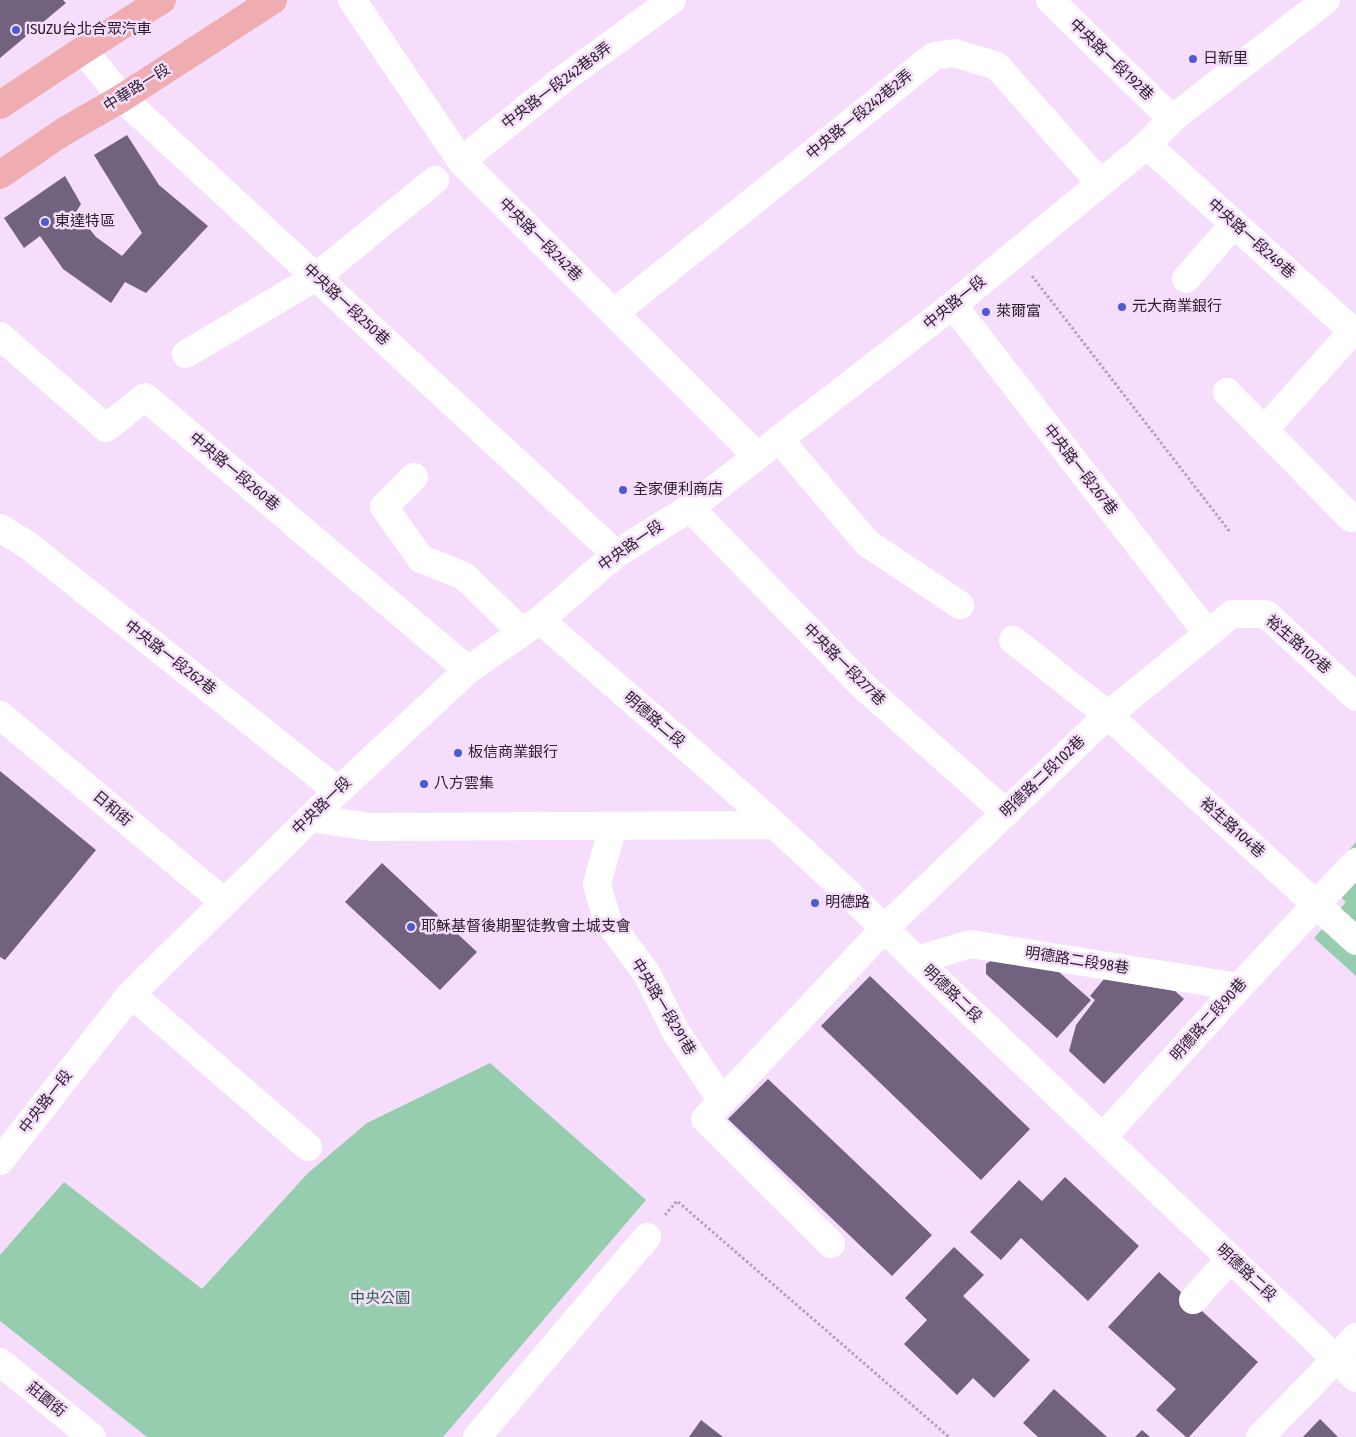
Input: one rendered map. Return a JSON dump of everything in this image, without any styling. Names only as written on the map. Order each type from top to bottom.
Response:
[{"type":"main road","points":[[0,105],[162,0]]},
{"type":"main road","name":"中華路一段","points":[[0,175],[64,132],[122,98],[273,0]]},
{"type":"street","name":"中央路一段242巷","points":[[352,0],[460,161],[757,456]]},
{"type":"street","name":"中央路一段192巷","points":[[1050,0],[1172,119]]},
{"type":"street","name":"中央路一段","points":[[0,1161],[131,994],[338,790],[468,670],[531,626],[616,554],[690,508],[952,306],[1147,145],[1172,119],[1320,2]]},
{"type":"street","name":"中央路一段242巷8弄","points":[[460,161],[562,80],[664,6]]},
{"type":"street","name":"中央路一段250巷","points":[[83,50],[122,98],[616,554]]},
{"type":"street","name":"中央路一段242巷2弄","points":[[614,313],[934,56],[954,52],[997,66],[1100,183]]},
{"type":"street","name":"中央路一段249巷","points":[[1147,145],[1355,332]]},
{"type":"street","points":[[186,354],[316,277],[435,180]]},
{"type":"street","points":[[1186,279],[1234,224]]},
{"type":"street","name":"中央路一段267巷","points":[[952,306],[1208,634]]},
{"type":"street","points":[[1264,430],[1355,332]]},
{"type":"street","name":"中央路一段260巷","points":[[0,336],[106,428],[145,397],[468,670]]},
{"type":"street","points":[[1227,392],[1351,518]]},
{"type":"street","points":[[779,439],[867,543],[960,605]]},
{"type":"street","name":"明德路二段","points":[[414,477],[384,508],[421,559],[464,576],[531,626],[775,825],[1356,1378]]},
{"type":"street","name":"中央路一段277巷","points":[[690,508],[863,686],[1006,813]]},
{"type":"street","name":"中央路一段262巷","points":[[0,528],[29,546],[338,790]]},
{"type":"street","name":"裕生路102巷","points":[[1208,634],[1232,614],[1266,614],[1356,697]]},
{"type":"street","name":"明德路二段102巷","points":[[885,928],[1108,715],[1208,634]]},
{"type":"street","name":"裕生路104巷","points":[[1013,640],[1108,715],[1356,941]]},
{"type":"street","name":"日和街","points":[[0,715],[224,902]]},
{"type":"street","points":[[310,818],[371,827],[775,825]]},
{"type":"street","name":"中央路一段291巷","points":[[613,826],[596,884],[607,920],[647,974],[676,1032],[722,1101]]},
{"type":"street","name":"明德路二段90巷","points":[[1103,1137],[1356,862]]},
{"type":"street","points":[[830,1244],[706,1119],[885,928]]},
{"type":"street","name":"明德路二段98巷","points":[[916,960],[971,944],[1239,987]]},
{"type":"street","points":[[131,994],[308,1147]]},
{"type":"street","points":[[477,1437],[647,1237]]},
{"type":"street","points":[[1193,1300],[1230,1258]]},
{"type":"street","points":[[1260,1437],[1356,1336]]},
{"type":"street","name":"莊園街","points":[[0,1362],[92,1437]]},
{"type":"path","points":[[1015,254],[1230,532]]},
{"type":"path","points":[[647,1237],[677,1201],[949,1437]]},
{"type":"green space","points":[[1356,842],[1356,976],[1314,938],[1346,902],[1322,880]]},
{"type":"green space","name":"中央公園","points":[[490,1063],[646,1200],[443,1437],[147,1437],[0,1321],[0,1255],[64,1182],[202,1289],[308,1173],[367,1123]]},
{"type":"building","name":"ISUZU台北合眾汽車","points":[[0,0],[63,0],[66,3],[0,58]]},
{"type":"building","name":"東達特區","points":[[127,135],[159,185],[208,226],[146,293],[125,282],[111,303],[63,269],[40,236],[24,248],[4,218],[65,176],[81,204],[76,212],[96,237],[122,256],[142,233],[94,155]]},
{"type":"building","points":[[0,771],[96,850],[5,960],[0,957]]},
{"type":"building","name":"耶穌基督後期聖徒教會土城支會","points":[[382,863],[477,952],[440,990],[345,902]]},
{"type":"building","points":[[996,957],[1051,965],[1091,1000],[1057,1038],[986,974],[986,964]]},
{"type":"building","points":[[870,976],[1030,1129],[981,1180],[821,1026]]},
{"type":"building","points":[[1104,979],[1175,991],[1184,999],[1104,1084],[1069,1051],[1076,1025],[1095,1000],[1090,996]]},
{"type":"building","points":[[768,1079],[932,1235],[892,1276],[728,1119]]},
{"type":"building","points":[[1065,1177],[1139,1246],[1088,1301],[1021,1238],[1001,1260],[970,1232],[1019,1180],[1042,1201]]},
{"type":"building","points":[[954,1247],[984,1275],[963,1296],[1030,1360],[994,1398],[973,1378],[957,1395],[904,1344],[927,1320],[905,1298]]},
{"type":"building","points":[[1159,1272],[1258,1362],[1189,1437],[1186,1437],[1156,1410],[1176,1389],[1108,1327]]},
{"type":"building","points":[[1054,1389],[1107,1437],[1038,1437],[1023,1423]]},
{"type":"building","points":[[1320,1419],[1338,1437],[1303,1437]]},
{"type":"building","points":[[701,1420],[723,1437],[689,1437]]},
{"type":"building","points":[[1142,1430],[1150,1437],[1135,1437]]},
{"type":"place","name":"ISUZU台北合眾汽車","points":[[16,30]]},
{"type":"place","name":"日新里","points":[[1193,59]]},
{"type":"place","name":"東達特區","points":[[45,222]]},
{"type":"place","name":"元大商業銀行","points":[[1122,307]]},
{"type":"place","name":"萊爾富","points":[[986,312]]},
{"type":"place","name":"全家便利商店","points":[[623,490]]},
{"type":"place","name":"板信商業銀行","points":[[458,753]]},
{"type":"place","name":"八方雲集","points":[[424,784]]},
{"type":"place","name":"明德路","points":[[815,903]]},
{"type":"place","name":"耶穌基督後期聖徒教會土城支會","points":[[411,927]]}]
